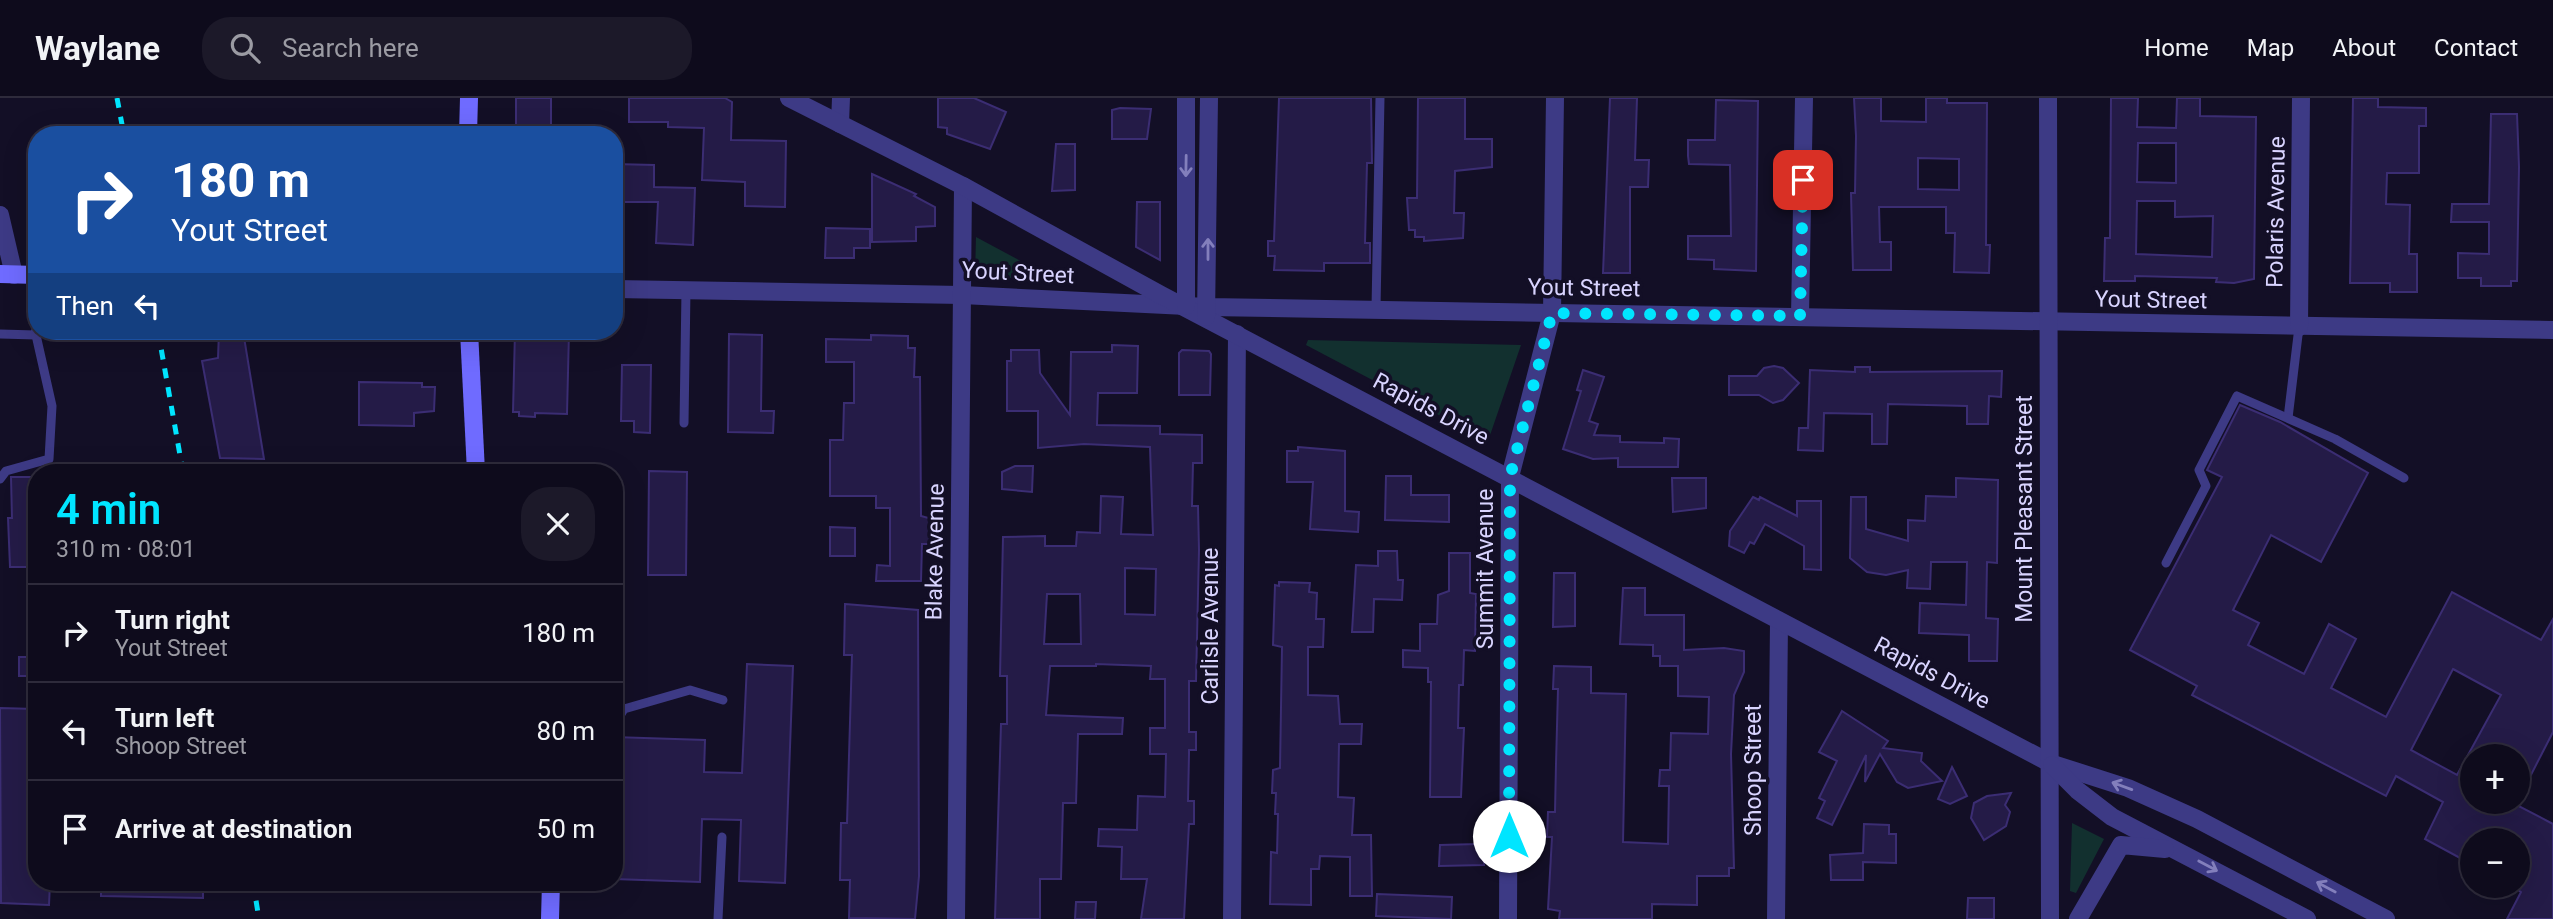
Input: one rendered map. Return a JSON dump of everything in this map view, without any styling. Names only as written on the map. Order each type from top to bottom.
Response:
[{"type":"main road","points":[[468,126],[469,98]]},
{"type":"main road","points":[[7,274],[28,275]]},
{"type":"main road","points":[[470,340],[477,464]]},
{"type":"main road","points":[[550,919],[551,891]]},
{"type":"street","name":"Rapids Drive","points":[[789,98],[963,186],[1186,306],[1206,312],[1237,334],[2050,762],[2128,788],[2197,819],[2386,919]]},
{"type":"street","points":[[840,124],[841,98]]},
{"type":"street","points":[[1186,98],[1186,306]]},
{"type":"street","points":[[1206,312],[1209,98]]},
{"type":"street","name":"Summit Avenue","points":[[1508,919],[1510,477],[1552,313],[1555,98]]},
{"type":"street","points":[[1800,316],[1804,98]]},
{"type":"street","name":"Mount Pleasant Street","points":[[2048,98],[2050,919]]},
{"type":"street","name":"Polaris Avenue","points":[[2299,327],[2301,98]]},
{"type":"street","name":"Blake Avenue","points":[[957,919],[963,186]]},
{"type":"street","points":[[0,215],[7,274]]},
{"type":"street","name":"Yout Street","points":[[623,289],[962,295],[1186,306]]},
{"type":"street","name":"Yout Street","points":[[1206,312],[1377,309],[2553,330]]},
{"type":"street","name":"Carlisle Avenue","points":[[1232,919],[1237,334]]},
{"type":"street","name":"Shoop Street","points":[[1776,919],[1779,621]]},
{"type":"street","name":"Rapids Drive","points":[[2050,762],[2077,790],[2112,817],[2307,919]]},
{"type":"street","points":[[2077,919],[2121,845],[2180,851]]},
{"type":"lane","points":[[1377,309],[1380,98]]},
{"type":"lane","points":[[684,423],[687,290]]},
{"type":"lane","points":[[2288,418],[2299,327]]},
{"type":"lane","points":[[0,334],[28,335]]},
{"type":"lane","points":[[31,464],[49,459],[52,406],[37,340]]},
{"type":"lane","points":[[2166,563],[2206,486],[2199,470],[2237,396],[2288,418],[2404,478]]},
{"type":"lane","points":[[0,479],[6,471],[28,465]]},
{"type":"lane","points":[[623,711],[690,690],[723,699]]},
{"type":"lane","points":[[718,919],[722,837]]},
{"type":"green space","points":[[976,237],[1045,274],[1044,279],[975,277]]},
{"type":"green space","points":[[1308,340],[1521,345],[1488,441],[1306,345]]},
{"type":"green space","points":[[2072,823],[2104,839],[2076,893],[2070,891]]},
{"type":"building","points":[[516,98],[551,98],[551,126],[516,126]]},
{"type":"building","points":[[629,98],[725,98],[732,102],[731,140],[786,141],[785,207],[745,206],[745,182],[702,180],[704,128],[668,127],[668,122],[629,122]]},
{"type":"building","points":[[938,98],[974,98],[1006,112],[990,149],[947,134],[947,128],[938,127]]},
{"type":"building","points":[[1279,98],[1371,98],[1372,163],[1367,163],[1365,243],[1370,243],[1370,263],[1324,263],[1324,271],[1274,270],[1275,256],[1268,256],[1268,241],[1274,241]]},
{"type":"building","points":[[1418,98],[1465,98],[1465,139],[1492,139],[1492,167],[1455,171],[1454,213],[1464,213],[1463,238],[1424,241],[1424,237],[1415,237],[1415,230],[1409,230],[1407,198],[1417,198]]},
{"type":"building","points":[[1610,98],[1637,98],[1635,160],[1649,160],[1648,187],[1630,187],[1630,273],[1603,273]]},
{"type":"building","points":[[1854,98],[1881,98],[1881,121],[1926,122],[1926,98],[1947,98],[1947,103],[1987,103],[1986,245],[1990,245],[1989,273],[1954,272],[1955,233],[1946,233],[1946,207],[1879,207],[1880,242],[1891,242],[1891,270],[1853,270],[1851,193],[1855,193]],"holes":[[[1918,158],[1959,159],[1959,190],[1918,189]]]},
{"type":"building","points":[[2111,98],[2138,98],[2137,127],[2176,128],[2177,98],[2200,98],[2200,116],[2256,117],[2254,279],[2234,283],[2216,282],[2217,278],[2135,276],[2135,281],[2104,281],[2105,238],[2110,238]],"holes":[[[2138,143],[2176,143],[2176,183],[2137,182]],[[2137,201],[2175,201],[2175,217],[2213,216],[2212,257],[2136,254]]]},
{"type":"building","points":[[2353,98],[2378,98],[2378,107],[2426,108],[2426,126],[2419,126],[2419,173],[2387,173],[2386,204],[2410,205],[2409,254],[2417,254],[2417,292],[2390,292],[2390,283],[2350,283]]},
{"type":"building","points":[[1716,100],[1758,101],[1756,271],[1714,269],[1714,260],[1688,259],[1688,236],[1731,236],[1730,165],[1689,164],[1688,156],[1688,140],[1715,140]]},
{"type":"building","points":[[1151,109],[1147,139],[1112,139],[1112,110]]},
{"type":"building","points":[[2491,114],[2517,114],[2517,281],[2511,281],[2511,286],[2481,286],[2481,278],[2458,278],[2458,253],[2489,254],[2489,222],[2451,222],[2452,204],[2489,204]]},
{"type":"building","points":[[1056,144],[1075,144],[1075,190],[1052,191]]},
{"type":"building","points":[[623,164],[654,165],[654,187],[695,188],[693,245],[656,243],[658,202],[623,202]]},
{"type":"building","points":[[872,174],[916,194],[914,196],[935,207],[935,226],[916,227],[916,241],[872,242]]},
{"type":"building","points":[[1137,202],[1160,202],[1160,260],[1136,247]]},
{"type":"building","points":[[826,228],[870,229],[870,248],[854,248],[854,258],[825,258]]},
{"type":"building","points":[[729,334],[762,335],[761,411],[774,411],[773,433],[728,432]]},
{"type":"building","points":[[871,335],[908,336],[908,348],[915,348],[914,377],[920,377],[921,516],[932,519],[932,544],[922,544],[921,581],[876,581],[877,565],[890,566],[890,508],[876,508],[876,496],[830,496],[830,440],[843,440],[844,403],[854,403],[854,362],[826,362],[826,339],[871,340]]},
{"type":"building","points":[[219,340],[244,340],[264,459],[220,458],[202,361],[218,358]]},
{"type":"building","points":[[515,340],[569,340],[567,414],[535,413],[535,417],[519,416],[519,412],[513,412]]},
{"type":"building","points":[[1112,345],[1138,346],[1137,393],[1098,393],[1097,425],[1160,426],[1160,434],[1202,435],[1202,463],[1193,463],[1192,506],[1198,506],[1199,550],[1196,681],[1189,681],[1189,732],[1196,732],[1196,750],[1189,750],[1188,801],[1194,801],[1194,824],[1189,824],[1184,919],[1141,919],[1147,879],[1121,879],[1122,847],[1098,846],[1099,829],[1137,830],[1138,796],[1165,797],[1166,754],[1150,754],[1150,728],[1165,728],[1165,679],[1150,679],[1151,666],[1096,664],[1050,666],[1046,715],[1123,718],[1122,734],[1078,734],[1076,803],[1063,803],[1061,879],[1040,879],[1040,919],[995,919],[1001,724],[1007,724],[1007,676],[1000,676],[1003,537],[1045,536],[1045,546],[1076,546],[1077,532],[1100,533],[1101,496],[1123,497],[1121,534],[1153,535],[1150,447],[1084,444],[1038,448],[1038,411],[1007,411],[1007,361],[1011,361],[1011,350],[1039,350],[1040,373],[1070,415],[1071,352],[1112,352]],"holes":[[[1125,568],[1156,569],[1155,615],[1125,614]],[[1047,594],[1080,594],[1081,644],[1044,644]]]},
{"type":"building","points":[[1182,350],[1209,351],[1211,354],[1210,395],[1179,395],[1179,353]]},
{"type":"building","points":[[622,365],[651,365],[650,433],[634,432],[634,421],[621,421]]},
{"type":"building","points":[[1855,367],[1870,367],[1870,372],[2002,371],[2001,397],[1989,396],[1988,424],[1967,424],[1967,406],[1888,404],[1887,444],[1872,444],[1872,414],[1824,413],[1823,451],[1798,450],[1799,428],[1808,428],[1810,370],[1855,372]]},
{"type":"building","points":[[1764,368],[1783,368],[1799,383],[1783,400],[1773,403],[1759,395],[1729,395],[1729,376],[1757,376]]},
{"type":"building","points":[[1583,370],[1604,377],[1589,421],[1598,424],[1594,435],[1620,436],[1620,442],[1664,443],[1664,438],[1679,439],[1678,467],[1618,467],[1618,458],[1593,459],[1563,449],[1581,391],[1577,390]]},
{"type":"building","points":[[359,382],[422,383],[422,387],[435,387],[434,411],[414,413],[414,426],[359,425]]},
{"type":"building","points":[[2240,405],[2280,422],[2368,473],[2321,562],[2271,535],[2233,610],[2259,623],[2248,645],[2304,674],[2329,624],[2356,639],[2331,688],[2386,717],[2452,592],[2541,640],[2553,619],[2553,732],[2530,777],[2530,744],[2474,744],[2501,695],[2453,669],[2411,750],[2457,775],[2460,770],[2460,814],[2530,812],[2553,824],[2553,919],[2507,919],[2518,898],[2530,898],[2530,828],[2460,828],[2460,858],[2425,839],[2443,802],[2396,776],[2386,796],[2192,695],[2197,686],[2130,650],[2222,477],[2207,470]]},
{"type":"building","points":[[1298,447],[1345,451],[1345,511],[1359,512],[1358,532],[1310,529],[1313,482],[1287,482],[1287,451],[1298,451]]},
{"type":"building","points":[[1015,466],[1033,466],[1032,492],[1002,489],[1002,472]]},
{"type":"building","points":[[649,471],[687,472],[686,575],[648,575]]},
{"type":"building","points":[[1386,476],[1411,476],[1411,495],[1449,495],[1449,522],[1385,520]]},
{"type":"building","points":[[11,477],[28,477],[28,567],[10,567],[8,518],[12,518]]},
{"type":"building","points":[[1672,478],[1706,478],[1706,508],[1673,512]]},
{"type":"building","points":[[1956,478],[1998,480],[1997,563],[1987,562],[1986,618],[1998,619],[1997,661],[1969,661],[1969,635],[1919,633],[1920,603],[1966,605],[1967,562],[1931,562],[1930,589],[1907,588],[1908,570],[1886,575],[1867,572],[1850,558],[1851,497],[1866,497],[1866,529],[1908,541],[1908,520],[1925,521],[1926,496],[1956,497]]},
{"type":"building","points":[[1753,497],[1759,500],[1760,497],[1797,516],[1797,501],[1821,501],[1821,570],[1804,569],[1804,546],[1765,524],[1754,544],[1750,542],[1744,553],[1729,546],[1730,531]]},
{"type":"building","points":[[830,527],[855,528],[855,556],[830,556]]},
{"type":"building","points":[[1378,551],[1397,551],[1398,580],[1403,580],[1402,600],[1374,599],[1373,632],[1352,632],[1356,565],[1378,566]]},
{"type":"building","points":[[1449,553],[1470,553],[1470,593],[1476,594],[1475,651],[1464,650],[1463,685],[1459,685],[1458,728],[1464,728],[1461,797],[1430,797],[1431,682],[1428,682],[1428,668],[1403,667],[1403,650],[1420,651],[1420,624],[1437,624],[1438,595],[1449,591]]},
{"type":"building","points":[[1554,573],[1575,573],[1575,626],[1553,627]]},
{"type":"building","points":[[1279,582],[1310,583],[1309,592],[1317,593],[1316,619],[1324,619],[1323,647],[1308,647],[1308,695],[1338,696],[1340,724],[1362,724],[1361,744],[1339,744],[1338,797],[1354,798],[1352,835],[1371,835],[1372,896],[1350,896],[1350,857],[1320,856],[1319,869],[1311,869],[1311,905],[1270,904],[1271,852],[1277,853],[1278,814],[1275,814],[1276,793],[1272,793],[1273,770],[1280,768],[1282,647],[1273,645],[1275,585],[1279,586]]},
{"type":"building","points":[[1623,588],[1645,588],[1645,615],[1684,615],[1684,650],[1724,648],[1744,651],[1744,672],[1734,695],[1731,754],[1734,868],[1729,868],[1729,876],[1697,876],[1697,905],[1652,904],[1652,919],[1559,919],[1560,911],[1548,909],[1552,837],[1547,837],[1548,812],[1555,812],[1558,689],[1553,689],[1554,666],[1591,667],[1591,693],[1626,694],[1623,842],[1668,844],[1669,786],[1659,786],[1660,770],[1670,770],[1671,733],[1708,734],[1709,697],[1678,696],[1678,666],[1660,666],[1660,656],[1653,656],[1653,645],[1620,644]]},
{"type":"building","points":[[845,604],[918,610],[919,876],[915,919],[849,918],[850,880],[840,880],[841,823],[847,823],[852,655],[844,655]]},
{"type":"building","points":[[19,657],[28,657],[28,676],[19,676]]},
{"type":"building","points":[[747,664],[793,666],[785,883],[739,881],[741,820],[702,819],[700,882],[623,879],[623,737],[705,740],[704,772],[742,773]]},
{"type":"building","points":[[0,708],[28,709],[28,891],[50,891],[49,905],[1,903]]},
{"type":"building","points":[[1842,711],[1888,741],[1883,748],[1922,753],[1921,761],[1942,781],[1908,788],[1897,782],[1880,754],[1865,782],[1866,755],[1832,825],[1817,818],[1825,801],[1819,798],[1837,761],[1819,752]]},
{"type":"building","points":[[1952,767],[1967,796],[1950,804],[1938,799]]},
{"type":"building","points":[[2011,793],[2005,805],[2010,812],[2006,826],[1984,840],[1971,818],[1974,803],[1987,796]]},
{"type":"building","points":[[1864,824],[1889,825],[1889,834],[1896,834],[1896,863],[1863,862],[1863,880],[1831,880],[1830,855],[1863,853]]},
{"type":"building","points":[[1478,844],[1478,847],[1484,847],[1484,865],[1439,866],[1440,845]]},
{"type":"building","points":[[101,891],[203,891],[203,898],[101,896]]},
{"type":"building","points":[[1377,894],[1452,897],[1451,919],[1376,916]]},
{"type":"building","points":[[1968,898],[1994,898],[1994,919],[1967,919]]},
{"type":"building","points":[[1076,902],[1096,902],[1095,919],[1075,919]]},
{"type":"railway","points":[[117,98],[122,126]]},
{"type":"railway","points":[[160,340],[182,464]]},
{"type":"railway","points":[[254,891],[259,919]]},
{"type":"route","points":[[1509,836],[1510,477],[1552,313],[1800,316],[1803,180]]}]
